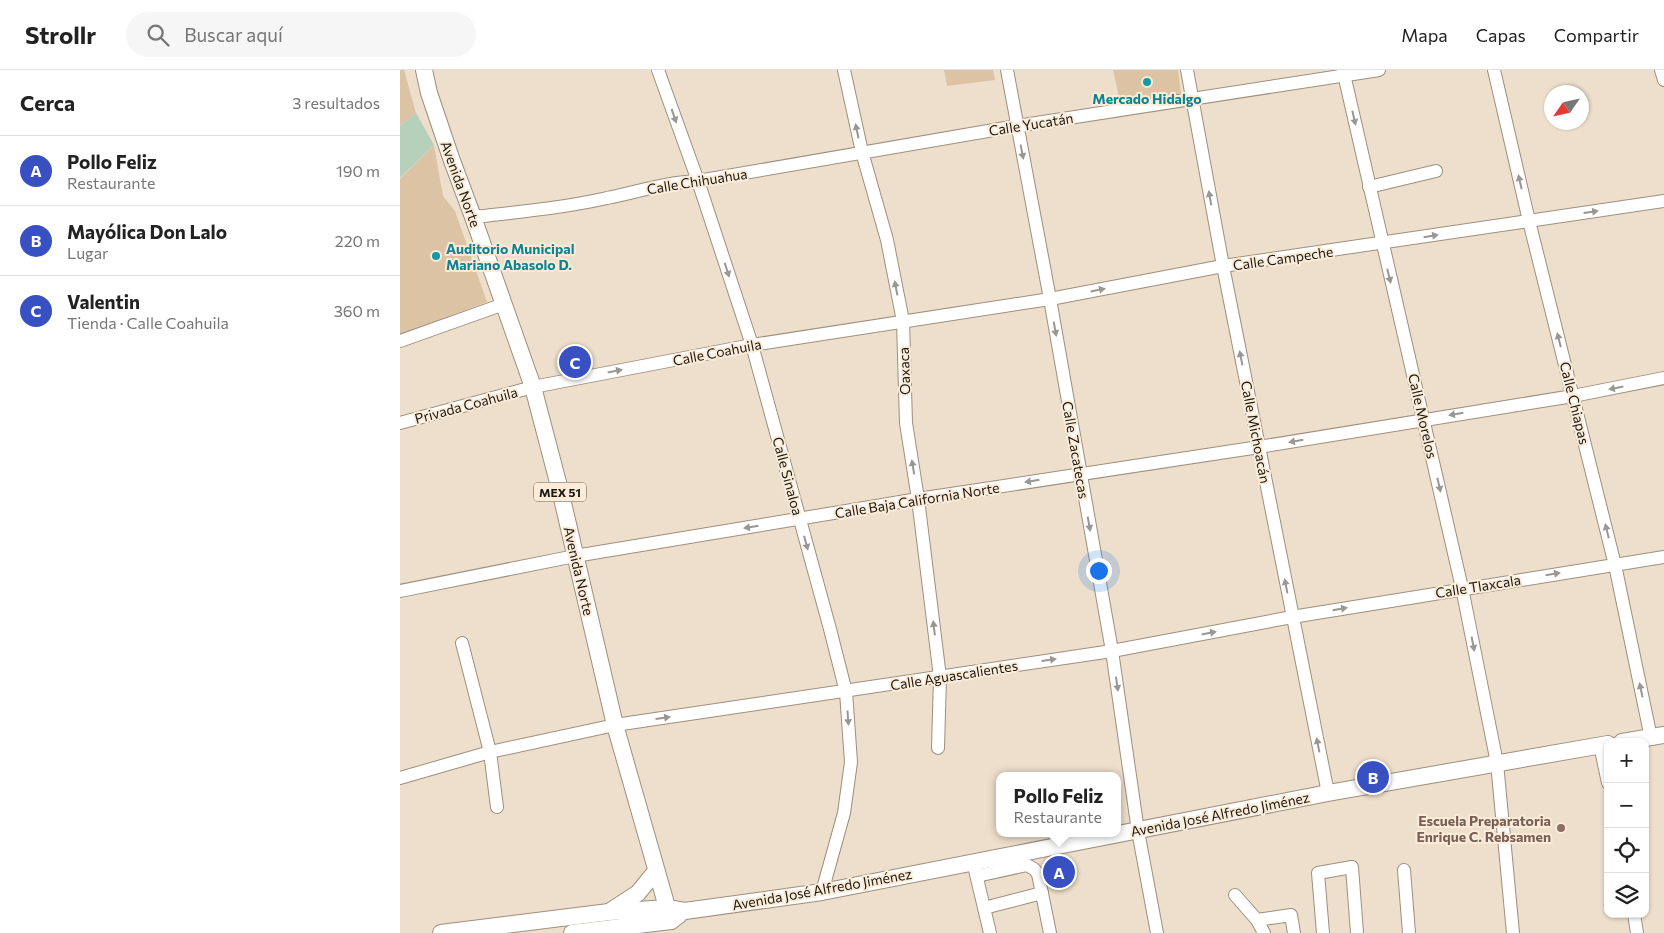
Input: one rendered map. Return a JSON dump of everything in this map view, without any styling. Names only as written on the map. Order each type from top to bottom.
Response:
[{"type":"main road","name":"Avenida Norte","points":[[424,70],[450,158],[473,217],[533,387],[615,725],[671,921]]},
{"type":"main road","name":"Avenida José Alfredo Jiménez","points":[[1121,835],[1328,793],[1604,744]]},
{"type":"main road","name":"Avenida José Alfredo Jiménez","points":[[671,921],[685,911],[975,869],[1112,837]]},
{"type":"main road","points":[[609,912],[638,893],[656,871]]},
{"type":"main road","points":[[441,933],[496,930],[609,912],[671,921]]},
{"type":"main road","points":[[572,933],[671,921]]},
{"type":"street","name":"Calle Sinaloa","points":[[658,70],[698,181],[752,345],[846,692],[851,762],[844,813],[822,892]]},
{"type":"street","name":"Oaxaca","points":[[844,70],[862,152],[887,240],[903,322],[906,423],[918,499],[940,677],[938,748]]},
{"type":"street","name":"Calle Zacatecas","points":[[1007,70],[1050,299],[1112,651],[1138,831],[1157,933]]},
{"type":"street","name":"Calle Michoacán","points":[[1187,70],[1223,266],[1328,793]]},
{"type":"street","name":"Calle Yucatán","points":[[862,152],[1017,126],[1193,100],[1344,73],[1379,70]]},
{"type":"street","name":"Calle Chiapas","points":[[1494,70],[1529,221],[1658,737]]},
{"type":"street","points":[[1661,70],[1664,80]]},
{"type":"street","name":"Calle Morelos","points":[[1344,73],[1462,588],[1497,763],[1513,933]]},
{"type":"street","name":"Calle Chihuahua","points":[[473,217],[561,207],[676,182],[698,181],[862,152]]},
{"type":"street","points":[[1369,187],[1436,171]]},
{"type":"street","name":"Calle Campeche","points":[[903,322],[1050,299],[1223,266],[1664,201]]},
{"type":"street","points":[[400,341],[504,304]]},
{"type":"street","name":"Calle Coahuila","points":[[533,387],[752,345],[903,322]]},
{"type":"street","name":"Calle Baja California Norte","points":[[400,590],[575,556],[918,499],[1259,447],[1574,396],[1664,378]]},
{"type":"street","name":"Privada Coahuila","points":[[400,423],[533,387]]},
{"type":"street","name":"Calle Tlaxcala","points":[[1292,617],[1462,588],[1664,557]]},
{"type":"street","name":"Calle Aguascalientes","points":[[400,778],[490,752],[615,725],[1112,651],[1292,617]]},
{"type":"street","points":[[462,643],[490,752],[497,807]]},
{"type":"street","points":[[990,933],[975,869],[1027,865],[1038,874],[1050,933]]},
{"type":"street","points":[[1323,933],[1318,873],[1352,867],[1357,933]]},
{"type":"street","points":[[1404,870],[1409,933]]},
{"type":"street","points":[[984,908],[1042,893]]},
{"type":"street","points":[[1235,895],[1257,920],[1264,933]]},
{"type":"street","points":[[1257,920],[1291,915],[1294,933]]},
{"type":"street","points":[[1635,918],[1637,933]]},
{"type":"green space","points":[[416,113],[434,145],[400,178],[400,126]]},
{"type":"building","points":[[400,70],[404,70],[416,113],[400,126]]},
{"type":"building","points":[[944,70],[993,70],[995,80],[947,86]]},
{"type":"building","name":"Mercado Hidalgo","points":[[1113,70],[1178,70],[1181,93],[1121,106]]},
{"type":"building","name":"Auditorio Municipal Mariano Abasolo D.","points":[[434,145],[443,196],[455,211],[487,302],[400,334],[400,179]]},
{"type":"place","name":"Mercado Hidalgo","points":[[1147,82]]},
{"type":"place","name":"Auditorio Municipal Mariano Abasolo D.","points":[[436,256]]},
{"type":"place","name":"Valentin","points":[[575,362]]},
{"type":"place","name":"Mayólica Don Lalo","points":[[1373,777]]},
{"type":"place","name":"Escuela Preparatoria Enrique C. Rebsamen","points":[[1561,828]]},
{"type":"place","name":"Pollo Feliz","points":[[1059,872]]}]
